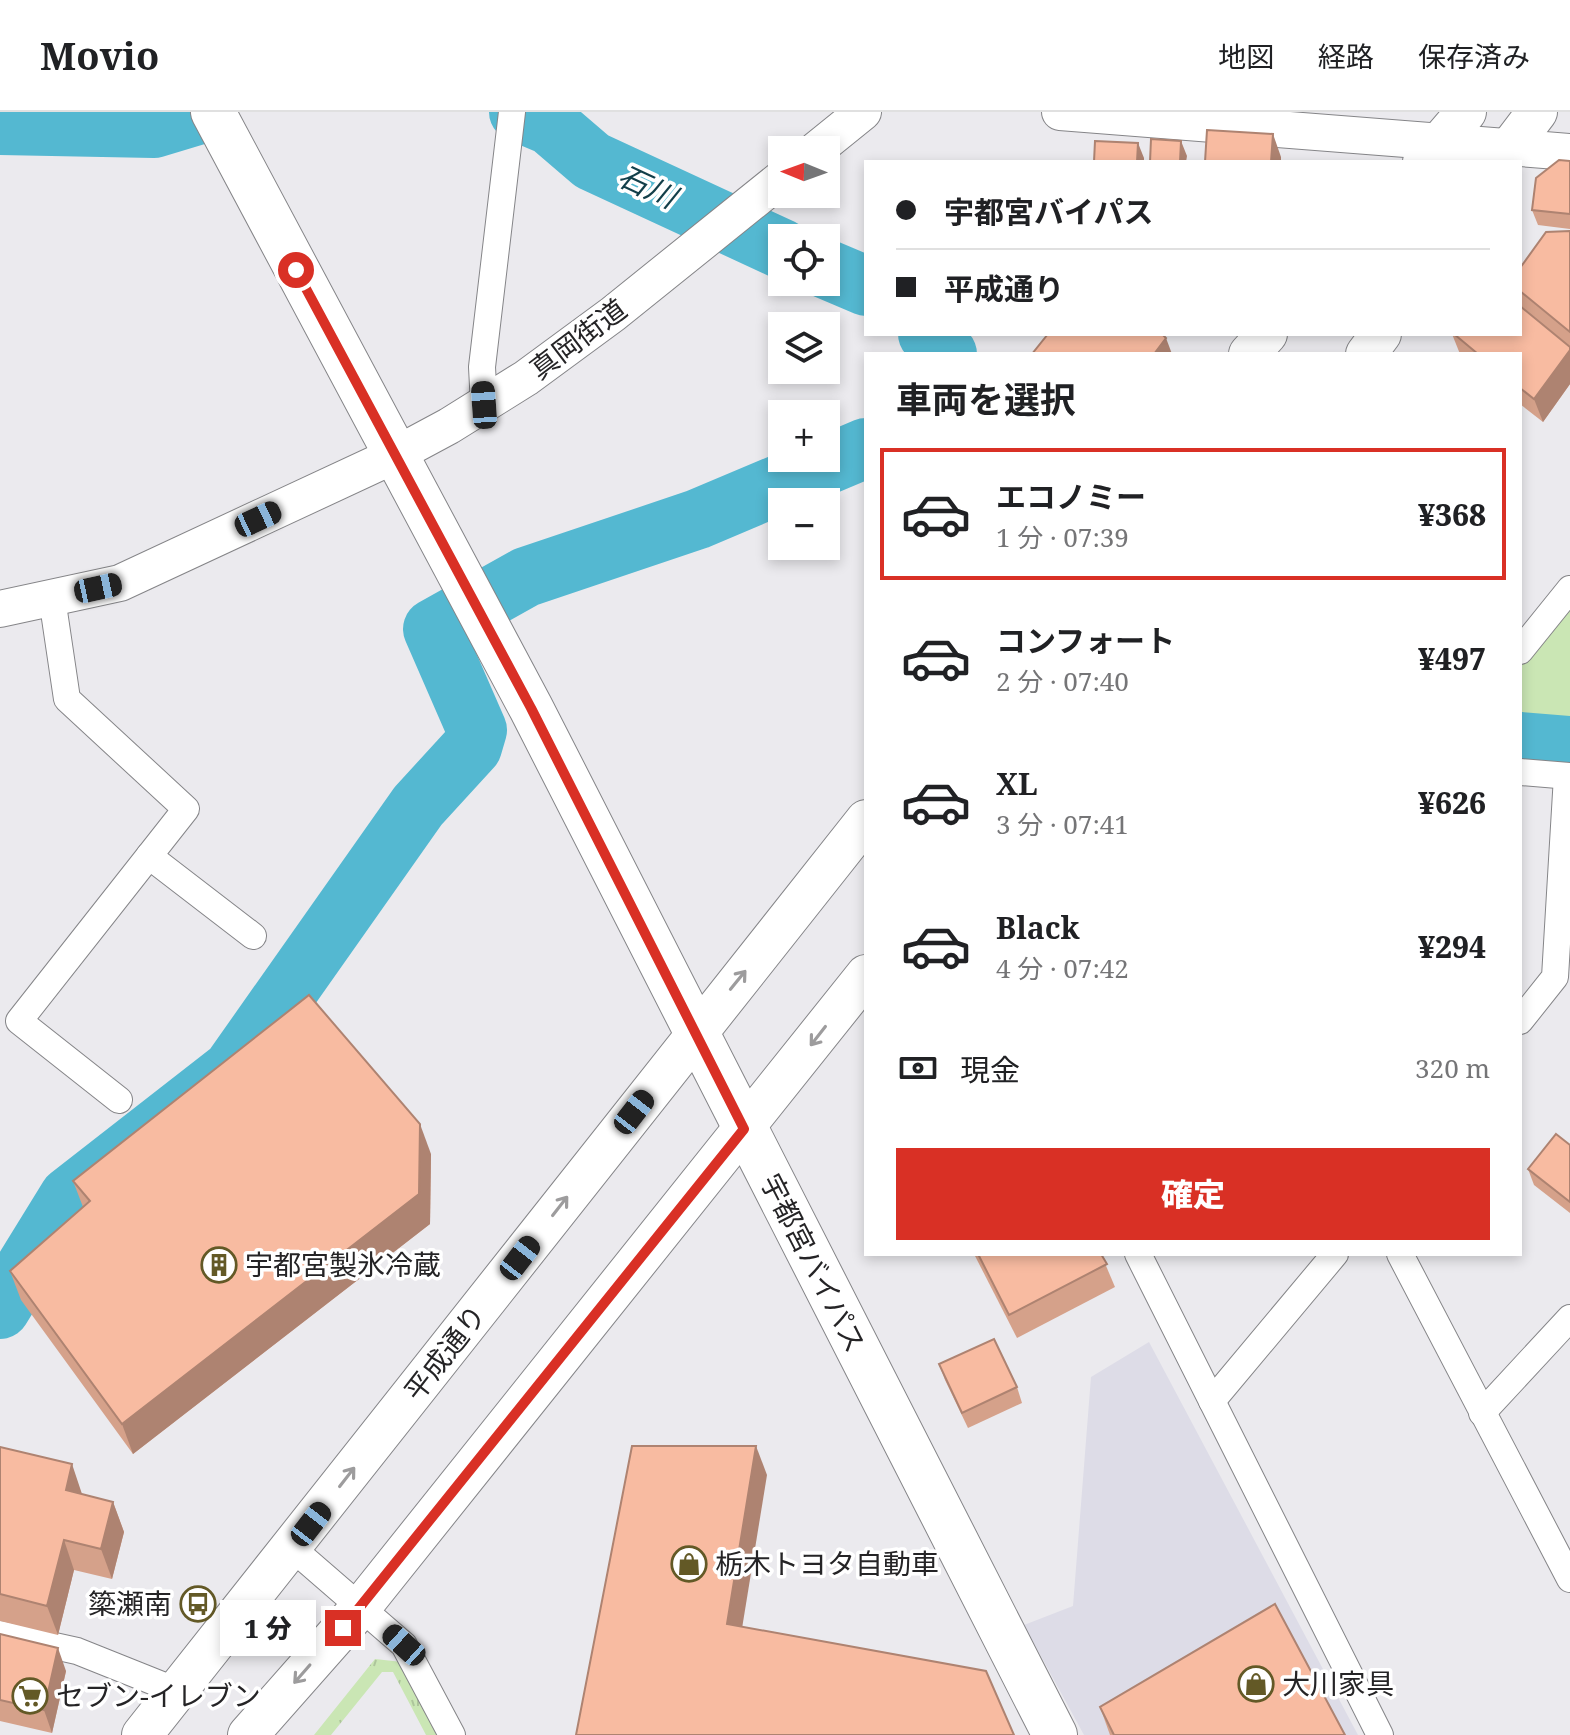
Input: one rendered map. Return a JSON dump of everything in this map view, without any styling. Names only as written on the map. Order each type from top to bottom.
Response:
[{"type":"highway","name":"宇都宮バイパス","points":[[213,112],[531,708],[1055,1735]]},
{"type":"main road","points":[[1504,155],[1537,112]]},
{"type":"main road","points":[[1251,352],[1265,336]]},
{"type":"main road","name":"平成通り","points":[[142,1735],[864,823]]},
{"type":"main road","points":[[248,1735],[361,1607],[864,978]]},
{"type":"street","points":[[484,405],[482,367],[512,112]]},
{"type":"street","points":[[833,136],[863,112]]},
{"type":"street","points":[[1060,112],[1444,139],[1504,155],[1570,152]]},
{"type":"street","name":"真岡街道","points":[[1,610],[120,583],[395,455],[526,378],[613,314],[768,189]]},
{"type":"street","points":[[1522,649],[1570,589]]},
{"type":"street","points":[[52,598],[67,699],[186,809],[19,1021],[119,1100]]},
{"type":"street","points":[[1522,772],[1569,776],[1562,977],[1522,1019]]},
{"type":"street","points":[[149,856],[253,936]]},
{"type":"street","points":[[1139,1256],[1380,1735]]},
{"type":"street","points":[[1212,1401],[1333,1256]]},
{"type":"street","points":[[1401,1256],[1570,1579]]},
{"type":"street","points":[[1482,1413],[1570,1318]]},
{"type":"street","points":[[292,1548],[404,1645],[452,1735]]},
{"type":"street","points":[[0,1634],[77,1651],[177,1691]]},
{"type":"shaded area","points":[[1149,1342],[1358,1735],[1084,1735],[1024,1625],[1073,1606],[1091,1377]]},
{"type":"green space","points":[[1570,605],[1570,732],[1522,729],[1522,665]]},
{"type":"green space","points":[[375,1659],[402,1662],[440,1735],[426,1735],[393,1672],[382,1672],[331,1735],[314,1735]]},
{"type":"building","points":[[1207,130],[1273,134],[1271,160],[1205,160]]},
{"type":"building","points":[[1151,139],[1181,141],[1180,160],[1150,160]]},
{"type":"building","points":[[1095,141],[1138,143],[1137,160],[1094,160]]},
{"type":"building","points":[[1559,160],[1570,161],[1570,214],[1532,210],[1536,178]]},
{"type":"building","points":[[1570,231],[1570,332],[1522,293],[1522,265],[1546,232]]},
{"type":"building","points":[[1522,308],[1570,347],[1534,399],[1522,390],[1522,352],[1476,352],[1456,336],[1522,336]]},
{"type":"building","points":[[1046,336],[1166,338],[1156,352],[1034,352]]},
{"type":"building","name":"宇都宮製氷冷蔵","points":[[309,995],[420,1124],[419,1194],[122,1424],[10,1271],[90,1201],[73,1181]]},
{"type":"building","points":[[1556,1134],[1570,1145],[1570,1202],[1528,1169]]},
{"type":"building","points":[[979,1256],[1102,1256],[1107,1264],[1009,1315]]},
{"type":"building","points":[[994,1339],[1017,1387],[962,1413],[939,1364]]},
{"type":"building","name":"栃木トヨタ自動車","points":[[632,1446],[756,1446],[727,1624],[986,1671],[1014,1735],[576,1735]]},
{"type":"building","points":[[0,1447],[72,1464],[66,1490],[113,1502],[101,1549],[64,1540],[47,1606],[0,1594]]},
{"type":"building","name":"大川家具","points":[[1275,1604],[1345,1735],[1114,1735],[1100,1707]]},
{"type":"building","points":[[0,1634],[58,1648],[44,1710],[0,1700]]},
{"type":"waterway","name":"石川","points":[[0,125],[154,128],[207,112]]},
{"type":"waterway","name":"石川","points":[[519,112],[550,125],[592,161],[768,243]]},
{"type":"waterway","name":"石川","points":[[840,275],[864,285]]},
{"type":"waterway","name":"石川","points":[[930,336],[945,352]]},
{"type":"waterway","points":[[0,1309],[69,1197],[232,1070],[418,806],[472,747],[477,730],[433,629],[526,577],[698,519],[864,449]]},
{"type":"waterway","name":"石川","points":[[1522,742],[1570,746]]},
{"type":"place","name":"宇都宮製氷冷蔵","points":[[219,1265]]},
{"type":"place","name":"栃木トヨタ自動車","points":[[689,1564]]},
{"type":"place","name":"簗瀬南","points":[[198,1604]]},
{"type":"place","name":"大川家具","points":[[1256,1684]]},
{"type":"place","name":"セブン-イレブン","points":[[30,1696]]},
{"type":"route","points":[[296,270],[531,708],[744,1129],[343,1628]]}]
